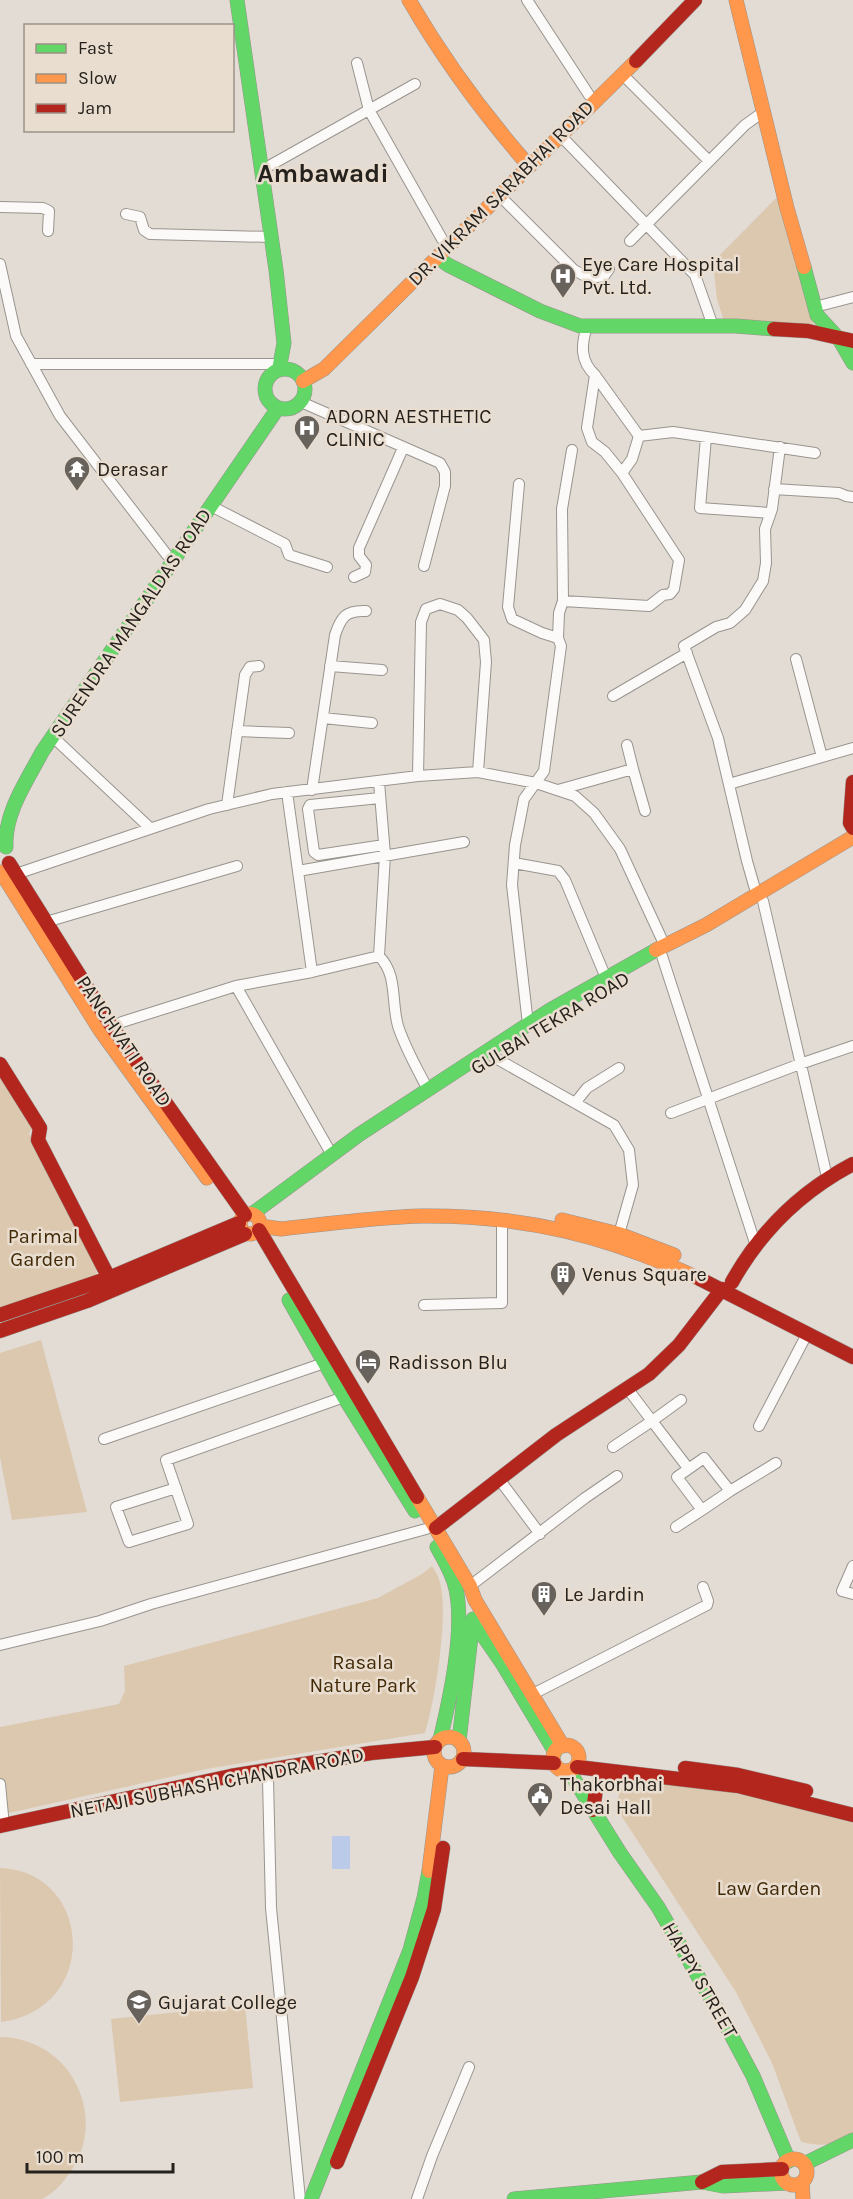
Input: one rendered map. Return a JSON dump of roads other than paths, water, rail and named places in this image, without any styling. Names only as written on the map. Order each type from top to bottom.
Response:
[{"type":"main road","points":[[237,0],[284,343],[290,372],[305,391],[301,402],[290,409],[274,406],[267,398],[265,384],[268,378],[290,372]]},
{"type":"main road","points":[[245,0],[285,269],[292,342],[290,372]]},
{"type":"main road","points":[[409,0],[429,37],[491,122],[523,159]]},
{"type":"main road","name":"DR. VIKRAM SARABHAI ROAD","points":[[290,372],[318,363],[682,0]]},
{"type":"main road","name":"DR. VIKRAM SARABHAI ROAD","points":[[290,372],[324,369],[695,0]]},
{"type":"main road","points":[[736,0],[762,112],[817,315],[846,340],[853,363]]},
{"type":"main road","points":[[437,257],[448,265],[540,311],[580,326],[714,326],[808,331],[846,340]]},
{"type":"main road","name":"SURENDRA MANGALDAS ROAD","points":[[0,820],[10,795],[35,748],[167,555],[274,406]]},
{"type":"main road","name":"SURENDRA MANGALDAS ROAD","points":[[6,870],[10,855],[3,845],[5,831],[18,798],[42,752],[211,506],[274,406]]},
{"type":"main road","points":[[853,783],[850,823],[853,828]]},
{"type":"main road","name":"GULBAI TEKRA ROAD","points":[[760,898],[853,837]]},
{"type":"main road","name":"GULBAI TEKRA ROAD","points":[[251,1224],[353,1148],[492,1056],[663,951],[853,848]]},
{"type":"main road","name":"PANCHVATI ROAD","points":[[6,870],[46,922],[113,1028],[251,1224]]},
{"type":"main road","name":"PANCHVATI ROAD","points":[[6,870],[100,1030],[251,1224]]},
{"type":"main road","name":"GULBAI TEKRA ROAD","points":[[251,1224],[296,1182],[360,1134],[528,1024],[606,978],[663,951]]},
{"type":"main road","points":[[0,1064],[39,1128],[38,1140],[109,1278]]},
{"type":"main road","points":[[431,1528],[556,1435],[649,1374],[679,1345],[727,1286],[742,1261],[785,1211],[809,1188],[853,1164]]},
{"type":"main road","points":[[0,1315],[109,1278],[251,1224],[410,1208],[471,1207],[557,1219],[650,1244],[727,1286],[807,1334],[853,1357]]},
{"type":"main road","points":[[0,1331],[87,1301],[251,1224],[281,1228],[421,1216],[502,1219],[554,1227],[611,1243],[727,1286],[853,1345]]},
{"type":"main road","points":[[251,1224],[344,1397],[470,1586],[475,1600],[533,1694],[556,1754],[558,1769],[575,1764],[585,1757],[738,1775],[853,1804]]},
{"type":"main road","points":[[251,1224],[431,1528],[453,1578],[458,1606],[446,1720],[449,1753],[434,1909],[412,1977],[320,2199]]},
{"type":"main road","points":[[311,2199],[410,1950],[424,1898],[475,1600]]},
{"type":"main road","points":[[473,1621],[502,1664],[556,1754]]},
{"type":"main road","points":[[556,1754],[571,1746],[575,1764]]},
{"type":"main road","name":"NETAJI SUBHASH CHANDRA ROAD","points":[[1,1829],[77,1808],[255,1772],[384,1752],[556,1754]]},
{"type":"main road","name":"NETAJI SUBHASH CHANDRA ROAD","points":[[1,1829],[268,1779],[449,1753]]},
{"type":"main road","points":[[575,1764],[738,1786],[853,1815]]},
{"type":"main road","name":"HAPPY STREET","points":[[575,1764],[593,1810],[658,1907],[753,2076],[786,2165],[782,2176],[798,2178]]},
{"type":"main road","points":[[593,1810],[596,1789],[603,1777],[631,1772]]},
{"type":"main road","points":[[791,2199],[798,2178],[853,2140]]},
{"type":"main road","points":[[514,2199],[702,2182],[723,2186],[798,2178],[853,2150]]},
{"type":"main road","points":[[702,2182],[722,2172],[786,2165],[797,2160],[803,2199]]},
{"type":"street","points":[[527,0],[588,95]]},
{"type":"street","points":[[357,63],[369,110],[442,239]]},
{"type":"street","points":[[622,75],[709,161]]},
{"type":"street","points":[[270,166],[415,84]]},
{"type":"street","points":[[630,241],[745,125],[762,112]]},
{"type":"street","points":[[560,135],[695,275],[714,326]]},
{"type":"street","points":[[499,195],[574,270],[589,278],[604,276],[609,269]]},
{"type":"street","points":[[0,207],[44,208],[49,211],[48,231]]},
{"type":"street","points":[[126,214],[140,217],[144,230],[150,234],[271,237]]},
{"type":"street","points":[[0,264],[15,336],[60,416],[167,555]]},
{"type":"street","points":[[815,307],[853,297]]},
{"type":"street","points":[[586,326],[583,340],[583,357],[586,367],[595,375],[639,436]]},
{"type":"street","points":[[31,364],[290,372]]},
{"type":"street","points":[[563,601],[649,606],[674,590],[679,560],[622,473],[605,452],[592,442],[587,428],[595,375]]},
{"type":"street","points":[[301,402],[440,463],[445,472],[445,486],[424,566]]},
{"type":"street","points":[[639,436],[673,432],[815,453]]},
{"type":"street","points":[[622,473],[632,459],[639,436]]},
{"type":"street","points":[[706,437],[700,508],[770,513]]},
{"type":"street","points":[[780,447],[770,513],[765,529],[766,563],[763,580],[745,610],[730,623],[716,627],[684,646],[718,738],[747,861],[760,898],[827,1177]]},
{"type":"street","points":[[354,577],[365,572],[366,565],[359,556],[359,548],[403,448]]},
{"type":"street","points":[[528,1024],[512,885],[513,863],[524,800],[544,771],[561,646],[558,638],[559,613],[563,601],[561,509],[572,450]]},
{"type":"street","points":[[519,483],[508,606],[512,619],[558,638]]},
{"type":"street","points":[[774,489],[839,493],[853,497]]},
{"type":"street","points":[[211,506],[285,544],[289,555],[294,558],[327,567]]},
{"type":"street","points":[[418,776],[421,622],[426,609],[440,604],[458,610],[484,639],[486,662],[478,772]]},
{"type":"street","points":[[312,790],[330,666],[340,622],[355,611],[366,611]]},
{"type":"street","points":[[613,696],[687,653]]},
{"type":"street","points":[[796,659],[822,757]]},
{"type":"street","points":[[227,805],[245,675],[250,667],[259,666]]},
{"type":"street","points":[[330,666],[382,670]]},
{"type":"street","points":[[323,718],[372,723]]},
{"type":"street","points":[[237,731],[289,733]]},
{"type":"street","points":[[53,737],[150,828]]},
{"type":"street","points":[[627,745],[645,811]]},
{"type":"street","points":[[729,784],[853,748]]},
{"type":"street","points":[[558,790],[633,769]]},
{"type":"street","points":[[6,870],[227,805],[287,792],[418,776],[478,772],[536,783],[575,796],[594,813],[620,849],[663,951],[756,1245]]},
{"type":"street","points":[[379,782],[384,850],[379,956],[387,964],[391,973],[398,1026],[428,1090]]},
{"type":"street","points":[[287,792],[312,972]]},
{"type":"street","points":[[380,798],[310,805],[308,809],[314,852],[318,855],[464,842]]},
{"type":"street","points":[[298,872],[384,850]]},
{"type":"street","points":[[513,863],[558,871],[565,880],[606,978]]},
{"type":"street","points":[[46,922],[237,866]]},
{"type":"street","points":[[113,1028],[122,1022],[236,986],[312,972],[379,956]]},
{"type":"street","points":[[236,986],[332,1155]]},
{"type":"street","points":[[671,1113],[853,1046]]},
{"type":"street","points":[[492,1056],[614,1125],[629,1150],[633,1185],[619,1234]]},
{"type":"street","points":[[575,1103],[586,1088],[620,1068]]},
{"type":"street","points":[[424,1305],[502,1303],[502,1219]]},
{"type":"street","points":[[759,1426],[807,1334]]},
{"type":"street","points":[[104,1439],[324,1363]]},
{"type":"street","points":[[627,1388],[688,1468]]},
{"type":"street","points":[[176,1488],[116,1507],[129,1542],[188,1524],[176,1488],[166,1461],[344,1397]]},
{"type":"street","points":[[613,1447],[681,1400]]},
{"type":"street","points":[[702,1510],[677,1477],[688,1468],[704,1458],[730,1491]]},
{"type":"street","points":[[676,1527],[776,1463]]},
{"type":"street","points":[[470,1586],[617,1476]]},
{"type":"street","points":[[499,1479],[540,1534]]},
{"type":"street","points":[[0,1645],[100,1621],[151,1604],[431,1528]]},
{"type":"street","points":[[853,1566],[842,1591],[853,1594]]},
{"type":"street","points":[[533,1694],[707,1605],[708,1600],[703,1587]]},
{"type":"street","points":[[268,1779],[271,1908],[300,2199]]},
{"type":"street","points":[[0,1785],[1,1829]]},
{"type":"street","points":[[417,2199],[432,2156],[469,2067]]},
{"type":"street","points":[[293,2130],[306,2199]]},
{"type":"water","points":[[332,1836],[350,1836],[350,1869],[332,1869]]},
{"type":"place","name":"Eye Care Hospital Pvt. Ltd.","points":[[563,299]]},
{"type":"place","name":"ADORN AESTHETIC CLINIC","points":[[307,451]]},
{"type":"place","name":"Derasar","points":[[77,492]]},
{"type":"place","name":"Venus Square","points":[[563,1297]]},
{"type":"place","name":"Radisson Blu","points":[[368,1385]]},
{"type":"place","name":"Le Jardin","points":[[544,1617]]},
{"type":"place","name":"Thakorbhai Desai Hall","points":[[540,1818]]},
{"type":"place","name":"Gujarat College","points":[[139,2025]]},
{"type":"district","name":"Ambawadi","points":[[323,173]]},
{"type":"park label","name":"Parimal Garden","points":[[43,1248]]},
{"type":"park label","name":"Rasala Nature Park","points":[[363,1674]]},
{"type":"park label","name":"Law Garden","points":[[769,1888]]}]
